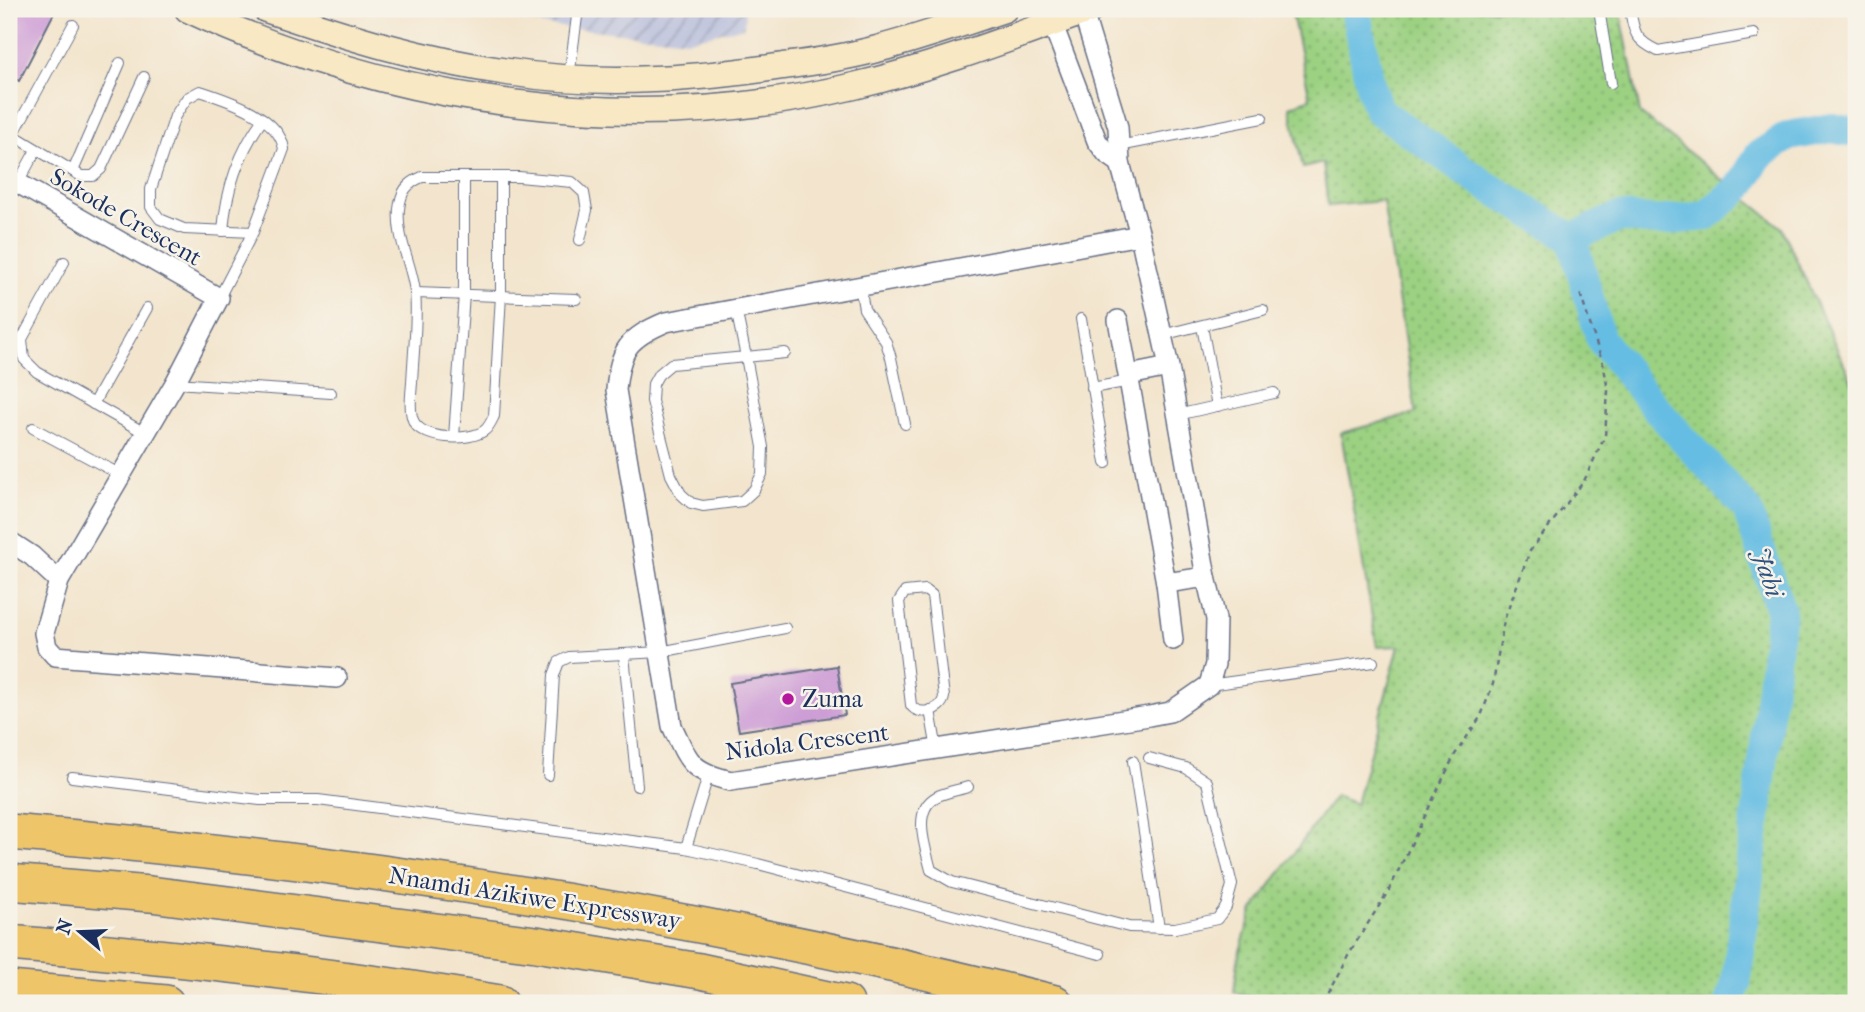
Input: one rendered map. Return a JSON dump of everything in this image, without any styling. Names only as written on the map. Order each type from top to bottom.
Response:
[{"type":"highway","name":"Nnamdi Azikiwe Expressway","points":[[9,832],[171,846],[436,881],[703,924],[1055,1003]]},
{"type":"highway","name":"Nnamdi Azikiwe Expressway","points":[[9,882],[150,894],[536,944],[700,971],[846,1003]]},
{"type":"highway","points":[[9,943],[155,956],[416,989],[500,1003]]},
{"type":"highway","points":[[9,989],[166,1003]]},
{"type":"main road","points":[[188,9],[281,47],[386,79],[516,104],[624,112],[735,107],[852,87],[914,71],[1050,16],[1085,10]]},
{"type":"main road","points":[[266,9],[355,40],[509,73],[666,78],[727,75],[834,59],[877,49],[1004,9]]},
{"type":"street","points":[[1085,10],[1118,127],[1119,155],[1169,367],[1206,577],[1216,619],[1215,664],[1209,685]]},
{"type":"street","points":[[1050,16],[1097,141],[1107,154],[1119,155]]},
{"type":"street","name":"Sokode Crescent","points":[[14,180],[219,299]]},
{"type":"street","name":"Nidola Crescent","points":[[1140,235],[666,322],[650,329],[627,346],[619,363],[616,390],[672,726],[690,763],[709,776],[731,781],[1170,712],[1209,685]]},
{"type":"street","points":[[219,299],[175,383],[59,581],[44,633],[47,647],[55,656],[337,678]]},
{"type":"street","points":[[1118,320],[1166,583],[1173,640]]},
{"type":"street","points":[[1130,378],[1169,367]]},
{"type":"street","points":[[9,541],[32,555],[59,581]]},
{"type":"street","points":[[1166,583],[1206,577]]},
{"type":"lane","points":[[569,77],[578,9]]},
{"type":"lane","points":[[1599,9],[1611,83]]},
{"type":"lane","points":[[1630,9],[1634,33],[1646,45],[1658,51],[1754,34]]},
{"type":"lane","points":[[73,25],[10,137],[81,176],[93,176],[101,169],[144,77]]},
{"type":"lane","points":[[73,171],[120,63]]},
{"type":"lane","points":[[219,299],[253,232],[284,149],[282,139],[263,119],[236,103],[200,91],[187,98],[175,116],[151,189],[151,207],[160,219],[184,229],[253,232]]},
{"type":"lane","points":[[1119,155],[1262,118]]},
{"type":"lane","points":[[223,231],[225,207],[240,159],[263,119]]},
{"type":"lane","points":[[14,180],[36,150]]},
{"type":"lane","points":[[501,177],[501,295],[494,416],[486,430],[473,436],[431,436],[417,427],[412,419],[411,399],[416,293],[402,244],[398,211],[402,193],[408,183],[422,177],[501,177],[572,182],[584,193],[587,210],[580,240]]},
{"type":"lane","points":[[454,437],[464,295],[464,177]]},
{"type":"lane","points":[[64,262],[22,339],[24,359],[37,372],[145,433]]},
{"type":"lane","points":[[860,286],[864,309],[886,342],[905,424]]},
{"type":"lane","points":[[416,293],[576,299]]},
{"type":"lane","points":[[93,404],[147,308]]},
{"type":"lane","points":[[736,309],[746,357],[763,447],[762,474],[754,490],[741,501],[703,506],[691,503],[681,494],[671,475],[652,401],[653,384],[658,375],[671,365],[746,357],[785,353]]},
{"type":"lane","points":[[1162,335],[1263,310]]},
{"type":"lane","points":[[1081,319],[1106,463]]},
{"type":"lane","points":[[1202,326],[1217,406]]},
{"type":"lane","points":[[1092,388],[1130,378]]},
{"type":"lane","points":[[175,383],[331,393]]},
{"type":"lane","points":[[1177,415],[1274,393]]},
{"type":"lane","points":[[33,428],[121,475]]},
{"type":"lane","points":[[925,590],[932,595],[944,697],[939,708],[930,710],[919,712],[911,705],[899,601],[905,592],[925,590]]},
{"type":"lane","points":[[548,775],[554,675],[559,662],[569,657],[660,652],[785,628]]},
{"type":"lane","points":[[624,655],[637,786]]},
{"type":"lane","points":[[1209,685],[1373,662]]},
{"type":"lane","points":[[930,710],[937,750]]},
{"type":"lane","points":[[968,787],[935,797],[924,808],[922,829],[932,870],[951,882],[1129,927],[1175,928],[1217,919],[1226,907],[1232,885],[1207,782],[1186,768],[1149,758]]},
{"type":"lane","points":[[1133,761],[1159,928]]},
{"type":"lane","points":[[72,776],[260,800],[318,800],[686,848],[758,864],[1100,954]]},
{"type":"lane","points":[[686,848],[709,776]]},
{"type":"path","points":[[1323,1003],[1348,955],[1389,890],[1454,756],[1481,716],[1493,684],[1504,620],[1531,551],[1584,481],[1605,436],[1608,391],[1604,367],[1579,290]]},
{"type":"shaded area","points":[[468,9],[745,9],[744,27],[688,40],[543,25]]},
{"type":"green space","points":[[1291,9],[1620,9],[1640,113],[1782,228],[1855,388],[1855,1003],[1269,1003],[1234,992],[1239,954],[1253,910],[1335,796],[1356,804],[1399,646],[1377,647],[1341,433],[1416,413],[1383,201],[1328,206],[1323,163],[1303,168],[1290,107],[1310,98]]},
{"type":"building","points":[[9,9],[56,9],[19,81],[9,76]]},
{"type":"building","name":"Zuma","points":[[837,666],[845,715],[739,731],[730,683]]},
{"type":"waterway","points":[[1355,9],[1378,110],[1484,184],[1572,238]]},
{"type":"waterway","points":[[1572,238],[1619,217],[1658,221],[1706,216],[1740,187],[1759,155],[1789,136],[1832,128],[1856,133]]},
{"type":"waterway","name":"Jabi","points":[[1572,238],[1601,340],[1660,413],[1747,509],[1781,612],[1736,984],[1729,1003]]},
{"type":"place","name":"Zuma","points":[[788,699]]}]
